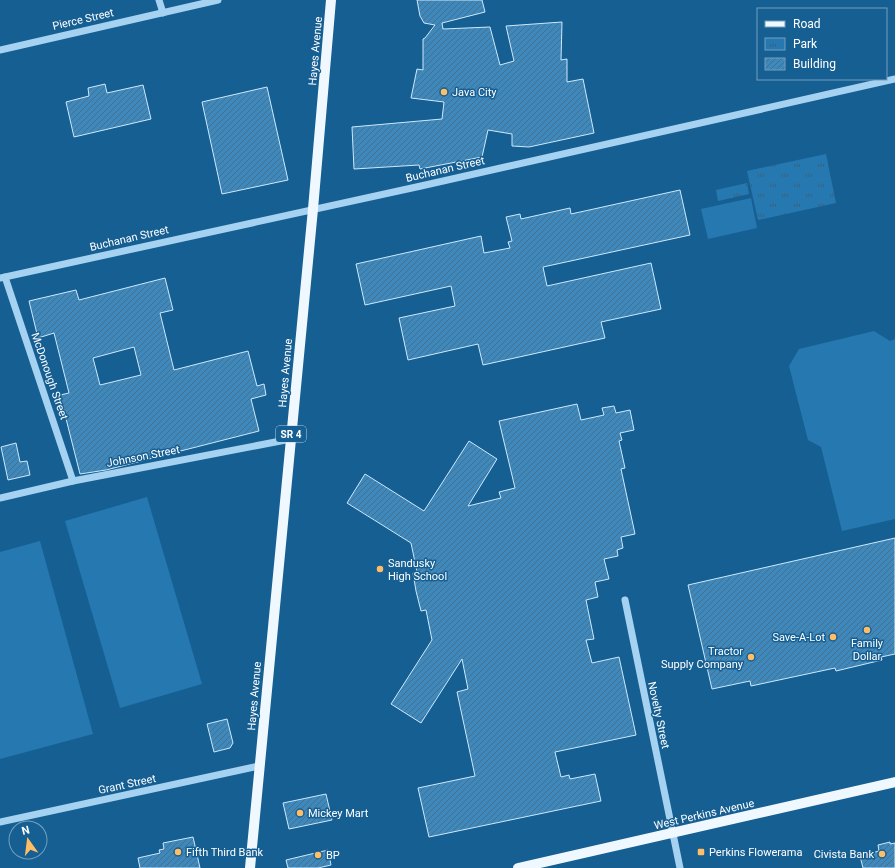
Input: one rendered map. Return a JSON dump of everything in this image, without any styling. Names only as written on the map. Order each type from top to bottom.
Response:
[{"type":"main road","name":"Hayes Avenue","points":[[250,868],[313,209],[331,0]]},
{"type":"main road","name":"West Perkins Avenue","points":[[518,868],[673,834],[895,782]]},
{"type":"street","points":[[159,0],[162,13]]},
{"type":"street","name":"Pierce Street","points":[[0,50],[218,0]]},
{"type":"street","name":"Buchanan Street","points":[[2,278],[895,79]]},
{"type":"street","name":"McDonough Street","points":[[2,278],[74,481]]},
{"type":"street","name":"Johnson Street","points":[[0,498],[74,481],[291,439]]},
{"type":"street","name":"Novelty Street","points":[[624,600],[680,868]]},
{"type":"street","name":"Grant Street","points":[[0,822],[259,766]]},
{"type":"green space","points":[[826,154],[836,203],[758,220],[747,171]]},
{"type":"green space","points":[[747,183],[749,194],[718,201],[716,190]]},
{"type":"green space","points":[[751,198],[757,228],[708,239],[701,209]]},
{"type":"green space","points":[[874,331],[890,341],[895,339],[895,519],[842,531],[821,447],[808,440],[789,366],[799,349]]},
{"type":"green space","points":[[147,497],[202,684],[120,708],[65,521]]},
{"type":"green space","points":[[40,541],[93,734],[0,759],[0,552]]},
{"type":"building","points":[[417,0],[482,0],[485,12],[442,23],[443,29],[490,27],[500,65],[514,61],[506,26],[562,22],[561,60],[567,59],[567,82],[583,79],[594,133],[529,147],[512,146],[512,134],[488,130],[482,157],[420,169],[419,165],[354,169],[352,127],[442,119],[444,102],[411,98],[417,69],[423,70],[423,39],[435,25],[424,23],[420,16]]},
{"type":"building","points":[[105,84],[107,93],[143,85],[151,119],[74,137],[66,102],[89,96],[88,88]]},
{"type":"building","points":[[267,87],[288,180],[222,194],[202,102]]},
{"type":"building","points":[[680,190],[690,235],[543,267],[547,286],[651,263],[661,309],[601,322],[605,338],[483,365],[478,344],[408,360],[399,318],[455,306],[451,286],[365,305],[356,264],[481,236],[484,253],[510,248],[508,242],[512,241],[506,217],[520,214],[521,219],[570,208],[571,214]]},
{"type":"building","points":[[165,278],[173,310],[160,313],[174,370],[248,351],[257,386],[264,384],[266,395],[251,399],[259,431],[106,470],[80,474],[60,395],[69,393],[54,333],[38,338],[29,301],[76,290],[79,300]],"holes":[[[134,347],[141,375],[100,385],[93,358]]]},
{"type":"building","name":"Sandusky High School","points":[[577,404],[581,420],[604,415],[602,408],[614,406],[616,413],[630,410],[634,430],[620,433],[622,440],[619,441],[625,468],[621,469],[635,534],[621,537],[623,548],[617,550],[618,556],[604,559],[609,579],[595,582],[598,597],[586,600],[594,639],[586,640],[592,663],[619,657],[636,735],[555,752],[561,777],[569,775],[570,779],[595,774],[601,801],[429,837],[418,788],[475,776],[457,692],[468,689],[462,659],[421,723],[391,704],[432,640],[426,610],[421,611],[416,591],[413,573],[417,572],[411,543],[347,503],[365,474],[424,511],[469,441],[497,459],[468,506],[501,498],[499,492],[515,488],[499,421]]},
{"type":"building","points":[[16,443],[20,462],[27,461],[30,475],[8,480],[1,447]]},
{"type":"building","points":[[895,538],[895,654],[881,657],[882,660],[836,671],[835,668],[751,686],[750,681],[712,689],[688,585]]},
{"type":"building","points":[[227,719],[233,743],[230,748],[214,752],[207,724]]},
{"type":"building","points":[[326,794],[332,820],[289,829],[283,803]]},
{"type":"building","name":"Fifth Third Bank","points":[[193,837],[200,868],[140,868],[138,858],[160,853],[159,850],[164,849],[163,843]]},
{"type":"building","name":"Civista Bank","points":[[890,842],[890,844],[895,843],[895,868],[863,868],[860,856],[879,851],[878,845]]},
{"type":"building","name":"BP","points":[[328,850],[331,865],[318,868],[288,868],[286,860]]},
{"type":"place","name":"Java City","points":[[444,92]]},
{"type":"place","name":"Sandusky High School","points":[[380,569]]},
{"type":"place","name":"Family Dollar","points":[[867,630]]},
{"type":"place","name":"Save-A-Lot","points":[[833,637]]},
{"type":"place","name":"Tractor Supply Company","points":[[751,657]]},
{"type":"place","name":"Mickey Mart","points":[[300,813]]},
{"type":"place","name":"Fifth Third Bank","points":[[178,852]]},
{"type":"place","name":"Perkins Flowerama","points":[[701,852]]},
{"type":"place","name":"Civista Bank","points":[[882,854]]},
{"type":"place","name":"BP","points":[[318,855]]}]
